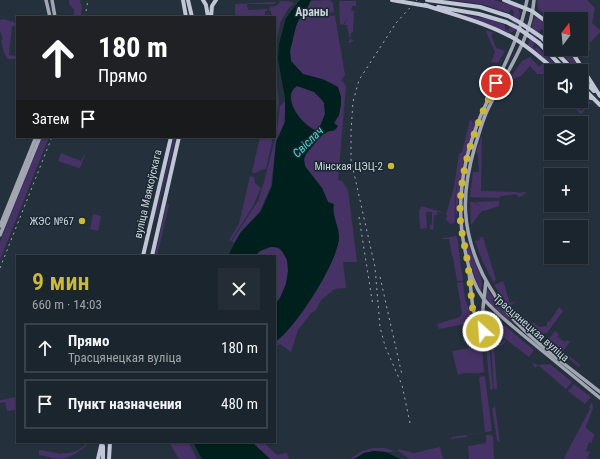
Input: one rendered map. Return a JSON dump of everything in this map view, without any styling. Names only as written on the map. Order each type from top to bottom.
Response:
[{"type":"main road","points":[[46,0],[50,16]]},
{"type":"main road","points":[[52,0],[55,16]]},
{"type":"main road","points":[[183,0],[186,16]]},
{"type":"main road","points":[[188,0],[192,16]]},
{"type":"main road","points":[[202,0],[206,5],[208,16]]},
{"type":"main road","points":[[212,16],[212,6],[216,0]]},
{"type":"main road","points":[[392,0],[480,14],[506,22],[518,28],[539,43],[559,64]]},
{"type":"main road","points":[[427,0],[480,7],[508,16],[519,22],[544,41]]},
{"type":"main road","points":[[433,1],[441,0]]},
{"type":"main road","points":[[504,0],[532,11],[544,20]]},
{"type":"main road","name":"Трасцянецкая вуліца","points":[[527,0],[516,40],[491,99],[470,164],[465,200],[468,233],[477,261],[486,280],[506,312],[600,392]]},
{"type":"main road","name":"Трасцянецкая вуліца","points":[[534,0],[529,26],[522,44],[481,115],[468,153],[460,199],[462,234],[468,265],[475,285],[484,299],[505,319],[600,398]]},
{"type":"main road","points":[[425,5],[482,24],[516,40],[547,64]]},
{"type":"main road","points":[[560,56],[567,64]]},
{"type":"main road","points":[[574,56],[600,96]]},
{"type":"main road","points":[[588,85],[600,96]]},
{"type":"main road","points":[[588,94],[594,100]]},
{"type":"main road","points":[[588,96],[600,105]]},
{"type":"main road","points":[[0,226],[36,138]]},
{"type":"main road","points":[[0,235],[40,138]]},
{"type":"main road","name":"вуліца Маякоўскага","points":[[143,255],[171,138]]},
{"type":"main road","name":"вуліца Маякоўскага","points":[[152,255],[179,138]]},
{"type":"main road","points":[[460,199],[465,200]]},
{"type":"main road","points":[[462,234],[468,233]]},
{"type":"main road","points":[[146,245],[154,247]]},
{"type":"main road","points":[[468,265],[473,310],[481,324],[483,331],[486,280]]},
{"type":"main road","points":[[98,459],[102,443]]},
{"type":"main road","points":[[102,443],[103,459]]},
{"type":"main road","points":[[110,443],[110,459]]},
{"type":"shaded area","points":[[69,0],[80,0],[82,8],[81,16],[74,16],[74,10],[69,4]]},
{"type":"shaded area","points":[[330,0],[333,3],[334,12],[327,13],[327,15],[335,16],[345,75],[341,80],[346,86],[338,180],[342,181],[348,190],[357,262],[343,262],[346,288],[335,289],[321,300],[316,310],[311,313],[298,330],[291,352],[280,344],[276,346],[276,341],[293,324],[313,296],[330,265],[338,241],[338,232],[333,209],[334,205],[328,202],[322,188],[307,171],[304,159],[308,150],[320,137],[337,127],[334,123],[339,115],[341,100],[338,89],[335,85],[325,80],[302,74],[291,61],[290,51],[297,23],[305,13],[310,1]]},
{"type":"shaded area","points":[[452,0],[494,0],[518,7],[520,15],[515,31],[510,33],[453,13],[489,19],[505,25],[505,29],[507,30],[510,28],[514,13],[511,9],[509,13],[481,4]]},
{"type":"shaded area","points":[[537,0],[587,0],[595,8],[592,23],[600,30],[600,32],[590,43],[590,50],[588,53],[588,12],[544,12],[544,13],[538,9]]},
{"type":"shaded area","points":[[281,1],[293,2],[293,4],[296,2],[288,9],[280,23],[276,45],[276,16],[272,16],[271,11],[269,11],[270,7],[276,6]]},
{"type":"shaded area","points":[[339,1],[356,1],[356,6],[352,6],[351,11],[354,11],[353,32],[351,33],[350,39],[354,40],[350,43],[348,42],[350,40],[347,25],[344,25],[348,17],[343,25],[340,24]]},
{"type":"shaded area","points":[[276,2],[274,4],[247,4],[248,10],[267,9],[267,11],[265,11],[265,16],[235,16],[235,4]]},
{"type":"shaded area","points":[[536,16],[544,22],[544,30],[541,29],[539,31],[533,47],[535,49],[537,47],[544,54],[544,56],[546,56],[555,64],[551,64],[528,45],[534,18]]},
{"type":"shaded area","points":[[3,19],[16,23],[16,27],[12,26],[9,55],[15,56],[16,53],[16,59],[8,59],[4,53],[1,40],[3,39],[0,31],[0,20]]},
{"type":"shaded area","points":[[487,30],[494,33],[491,35],[496,48],[505,51],[498,63],[491,62],[495,52],[486,32]]},
{"type":"shaded area","points":[[564,56],[572,56],[577,64],[572,64]]},
{"type":"shaded area","points":[[588,56],[588,58],[580,57]]},
{"type":"shaded area","points":[[530,57],[539,67],[542,64],[544,66],[544,76],[543,74],[537,74],[530,66],[521,76],[511,81],[498,100],[496,100],[504,86],[522,61]]},
{"type":"shaded area","points":[[276,73],[279,104],[276,122]]},
{"type":"shaded area","points":[[297,86],[309,88],[316,92],[324,102],[325,114],[318,131],[312,129],[301,119],[292,105],[292,91]]},
{"type":"shaded area","points":[[588,99],[590,101],[591,103],[588,106]]},
{"type":"shaded area","points":[[286,100],[284,124],[276,142],[271,186],[259,213],[241,232],[234,243],[232,241],[258,201],[276,138],[280,106]]},
{"type":"shaded area","points":[[575,108],[578,108],[581,111],[586,108],[581,114]]},
{"type":"shaded area","points":[[475,119],[476,123],[462,167],[456,220],[457,183],[462,155]]},
{"type":"shaded area","points":[[470,120],[473,121],[462,158],[455,196],[455,222],[451,224],[446,220],[446,214],[454,187],[459,154],[462,152]]},
{"type":"shaded area","points":[[482,135],[481,191],[526,192],[524,195],[518,197],[517,194],[501,196],[499,198],[470,197],[473,172],[479,172],[478,155],[476,152]]},
{"type":"shaded area","points":[[42,138],[49,138],[0,260],[0,242]]},
{"type":"shaded area","points":[[174,138],[176,138],[155,222]]},
{"type":"shaded area","points":[[260,138],[273,138],[266,169],[255,173],[252,172]]},
{"type":"shaded area","points":[[61,153],[81,161],[85,155],[80,168],[58,161]]},
{"type":"shaded area","points":[[250,176],[254,177],[255,183],[261,188],[253,206],[231,241],[229,240],[239,224]]},
{"type":"shaded area","points":[[499,201],[499,206],[487,210],[474,202]]},
{"type":"shaded area","points":[[470,202],[473,202],[487,210],[482,211],[471,225]]},
{"type":"shaded area","points":[[167,203],[169,205],[157,255],[155,255]]},
{"type":"shaded area","points":[[421,206],[445,213],[437,212],[437,215],[434,215],[433,230],[430,229],[430,225],[432,225],[432,212],[426,212],[427,228],[420,228],[419,210]]},
{"type":"shaded area","points":[[93,214],[101,216],[98,231],[90,229]]},
{"type":"shaded area","points":[[457,236],[463,281],[457,281],[449,239],[442,239]]},
{"type":"shaded area","points":[[483,237],[496,280],[493,282],[482,260],[475,241],[476,239],[477,241],[480,240],[479,238]]},
{"type":"shaded area","points":[[467,240],[482,281],[481,292],[470,261],[466,242]]},
{"type":"shaded area","points":[[271,247],[279,249],[285,255],[288,262],[287,281],[280,298],[276,303],[276,255],[254,255],[257,252]]},
{"type":"shaded area","points":[[503,281],[510,303],[517,301],[509,307],[494,285]]},
{"type":"shaded area","points":[[463,282],[466,302],[480,335],[481,340],[479,342],[473,343],[470,323],[439,329],[437,324],[460,317],[462,313],[457,283]]},
{"type":"shaded area","points":[[487,289],[515,325],[493,307],[486,298]]},
{"type":"shaded area","points":[[513,307],[531,323],[534,323],[539,327],[547,326],[547,322],[550,321],[559,307],[563,311],[547,333],[540,334],[511,309]]},
{"type":"shaded area","points":[[488,312],[534,350],[529,357],[495,331],[491,336]]},
{"type":"shaded area","points":[[555,331],[559,334],[557,337],[565,342],[567,340],[570,342],[563,351],[580,365],[579,367],[551,344],[549,339]]},
{"type":"shaded area","points":[[504,340],[506,341],[501,346],[494,346],[497,389],[494,389],[491,344],[494,342],[501,344]]},
{"type":"shaded area","points":[[489,344],[493,389],[491,390],[486,346]]},
{"type":"shaded area","points":[[482,346],[484,372],[464,373],[458,375],[452,351]]},
{"type":"shaded area","points":[[532,363],[538,365],[535,368]]},
{"type":"shaded area","points":[[550,364],[572,382],[566,389],[538,365]]},
{"type":"shaded area","points":[[484,376],[492,431],[452,439],[450,443],[452,437],[485,432],[479,377]]},
{"type":"shaded area","points":[[574,384],[591,397],[585,404],[568,391]]},
{"type":"shaded area","points":[[16,397],[16,410],[7,411],[5,402],[0,403],[0,399]]},
{"type":"shaded area","points":[[592,402],[593,408],[586,428],[595,435],[592,443],[589,442],[586,451],[590,452],[587,459],[566,459],[564,458],[590,409],[589,407]]},
{"type":"shaded area","points":[[495,406],[500,443],[497,440],[492,409]]},
{"type":"shaded area","points":[[486,435],[493,436],[494,459],[469,459],[468,446],[486,443]]},
{"type":"shaded area","points":[[86,443],[88,443],[81,450],[73,455],[62,459],[39,455],[39,450],[62,454],[73,452],[82,448]]},
{"type":"shaded area","points":[[170,443],[189,443],[197,459],[179,459]]},
{"type":"shaded area","points":[[253,443],[264,443],[277,455],[287,453],[289,459],[270,459]]},
{"type":"shaded area","points":[[440,447],[443,459],[410,459],[398,451],[398,449],[414,453]]},
{"type":"shaded area","points":[[373,448],[385,448],[394,451],[372,451],[350,459],[362,451]]},
{"type":"water","name":"Свіслач","points":[[300,0],[311,0],[305,13],[299,19],[296,26],[290,51],[291,61],[303,74],[322,79],[338,87],[341,97],[341,104],[339,115],[334,123],[338,126],[336,129],[333,131],[328,131],[321,136],[306,154],[304,159],[305,166],[322,188],[328,202],[334,204],[333,208],[339,237],[337,248],[332,262],[314,294],[293,323],[276,341],[276,303],[280,298],[286,284],[288,271],[287,260],[282,251],[275,247],[270,247],[260,251],[256,255],[228,255],[241,232],[261,211],[272,186],[276,142],[285,122],[285,98],[278,59],[279,44],[286,18]],"holes":[[[297,86],[314,92],[324,103],[325,114],[318,131],[312,129],[306,124],[296,112],[292,104],[292,91]]]},
{"type":"water","points":[[194,443],[253,443],[270,459],[202,459]]},
{"type":"water","points":[[374,451],[386,452],[400,459],[354,459],[364,453]]},
{"type":"railway","points":[[85,16],[88,0]]},
{"type":"railway","points":[[410,423],[402,385],[385,346],[380,327],[375,267],[351,160],[351,131],[353,102],[359,80],[396,23],[417,0]]},
{"type":"railway","points":[[0,268],[52,138]]},
{"type":"railway","points":[[359,217],[373,306]]},
{"type":"railway","points":[[380,277],[402,375]]},
{"type":"place","name":"Мінская ЦЭЦ-2","points":[[391,166]]},
{"type":"place","name":"ЖЭС №67","points":[[82,221]]},
{"type":"district","name":"Араны","points":[[312,12]]},
{"type":"route","points":[[483,331],[472,306],[468,265],[461,228],[460,199],[468,153],[481,115],[496,83]]}]
